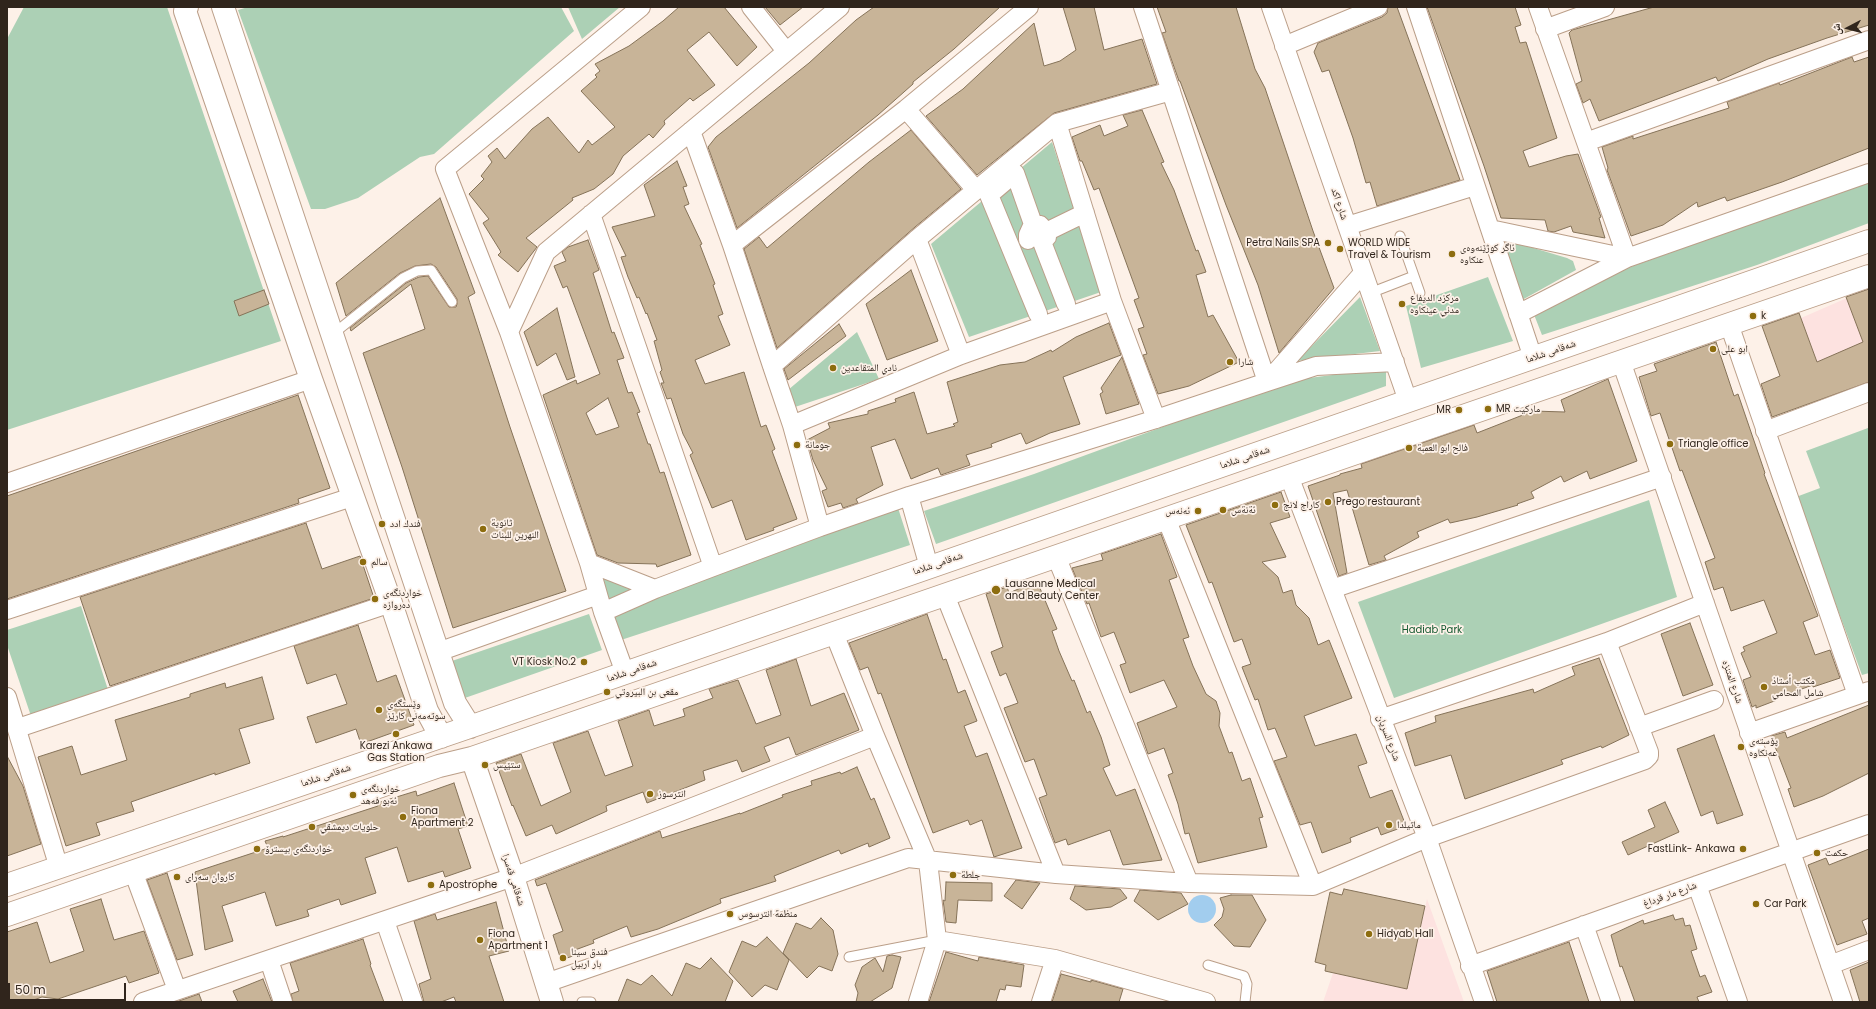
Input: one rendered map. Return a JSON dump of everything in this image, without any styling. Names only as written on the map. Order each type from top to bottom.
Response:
[{"type":"main road","points":[[223,7],[455,703],[470,727]]},
{"type":"main road","points":[[185,8],[352,497],[391,603],[428,711],[441,737]]},
{"type":"main road","name":"شەقامی شلاما","points":[[7,885],[470,727],[1869,241]]},
{"type":"main road","points":[[1822,257],[1834,288]]},
{"type":"main road","points":[[7,915],[439,766],[472,758],[1869,276]]},
{"type":"main road","points":[[1236,461],[1229,469],[1229,481],[1236,489],[1248,490]]},
{"type":"main road","points":[[1196,475],[1208,476],[1215,486],[1214,497],[1206,505]]},
{"type":"main road","points":[[428,711],[442,710],[455,703]]},
{"type":"main road","name":"شەقامی قەسرا","points":[[472,758],[513,877],[549,993]]},
{"type":"street","points":[[625,673],[601,604],[589,563],[509,332],[445,169],[641,7]]},
{"type":"street","points":[[751,7],[786,51]]},
{"type":"street","points":[[509,332],[546,252],[840,7]]},
{"type":"street","points":[[732,245],[906,109],[1029,7]]},
{"type":"street","points":[[1143,7],[1267,382]]},
{"type":"street","name":"شارع اكد","points":[[1271,7],[1408,401]]},
{"type":"street","points":[[1284,46],[1378,7]]},
{"type":"street","points":[[1416,7],[1533,358]]},
{"type":"street","points":[[1538,7],[1627,258]]},
{"type":"street","points":[[1545,29],[1605,7]]},
{"type":"street","points":[[1586,142],[1869,40]]},
{"type":"street","points":[[772,366],[917,239],[1057,123],[1171,91]]},
{"type":"street","points":[[906,109],[976,190]]},
{"type":"street","points":[[1057,123],[1112,301],[1156,419]]},
{"type":"street","points":[[691,131],[732,245],[792,425],[820,526]]},
{"type":"street","points":[[1038,314],[989,195],[1015,173],[1037,234],[1066,304]]},
{"type":"street","points":[[1518,314],[1627,258],[1869,173]]},
{"type":"street","points":[[1347,226],[1475,186]]},
{"type":"street","points":[[1010,246],[1085,213]]},
{"type":"street","points":[[591,214],[713,567]]},
{"type":"street","points":[[1490,229],[1627,258]]},
{"type":"street","points":[[917,239],[962,355]]},
{"type":"street","points":[[1267,382],[1363,273]]},
{"type":"street","points":[[792,425],[962,355],[1112,301]]},
{"type":"street","points":[[1730,324],[1765,431],[1863,693],[1749,733]]},
{"type":"street","name":"شارع المتنزه","points":[[1621,361],[1843,1002]]},
{"type":"street","points":[[438,652],[655,589],[820,526],[909,496],[1156,419],[1316,366],[1395,362]]},
{"type":"street","points":[[7,483],[311,379]]},
{"type":"street","points":[[1765,431],[1869,392]]},
{"type":"street","name":"شارع السريان","points":[[1289,476],[1380,719],[1427,838],[1470,966],[1484,1002]]},
{"type":"street","points":[[1332,590],[1662,477]]},
{"type":"street","points":[[909,496],[929,567]]},
{"type":"street","points":[[7,610],[352,497]]},
{"type":"street","points":[[1166,518],[1313,886]]},
{"type":"street","points":[[1056,556],[1189,883]]},
{"type":"street","points":[[589,563],[655,589]]},
{"type":"street","points":[[945,594],[1056,874]]},
{"type":"street","points":[[18,728],[391,603]]},
{"type":"street","points":[[1380,719],[1607,642],[1705,603]]},
{"type":"street","points":[[834,633],[875,736],[928,861],[937,940],[918,1002]]},
{"type":"street","points":[[549,993],[908,858],[1056,874],[1189,883],[1313,886],[1427,838],[1646,760],[1649,756],[1649,752],[1607,642]]},
{"type":"street","points":[[7,697],[18,728],[59,868]]},
{"type":"street","points":[[1639,727],[1714,700]]},
{"type":"street","points":[[143,1002],[513,877],[875,736]]},
{"type":"street","name":"شارع مار قرداغ","points":[[1470,966],[1869,824]]},
{"type":"street","points":[[133,872],[177,990]]},
{"type":"street","points":[[1697,885],[1738,1002]]},
{"type":"street","points":[[385,921],[413,1002]]},
{"type":"street","points":[[1584,925],[1611,1002]]},
{"type":"street","points":[[937,940],[1055,959],[1206,1002]]},
{"type":"street","points":[[1830,965],[1869,950]]},
{"type":"street","points":[[1041,1002],[1055,959]]},
{"type":"street","points":[[269,960],[283,1002]]},
{"type":"lane","points":[[1400,236],[1420,293]]},
{"type":"lane","points":[[333,334],[403,278],[417,271],[432,270],[452,302]]},
{"type":"lane","points":[[1370,293],[1414,276]]},
{"type":"lane","points":[[849,957],[937,940]]},
{"type":"lane","points":[[1208,965],[1244,976],[1247,984],[1245,1002]]},
{"type":"lane","points":[[582,1002],[591,1002]]},
{"type":"shaded area","points":[[1847,298],[1864,343],[1817,362],[1801,318]]},
{"type":"shaded area","points":[[1427,899],[1464,1002],[1323,1002],[1333,973],[1407,989]]},
{"type":"green space","points":[[24,7],[167,7],[281,341],[7,430],[7,39]]},
{"type":"green space","points":[[248,7],[561,7],[574,31],[434,154],[420,157],[358,198],[325,209],[311,209],[238,10]]},
{"type":"green space","points":[[568,7],[620,7],[582,39]]},
{"type":"green space","points":[[1052,142],[1101,292],[969,337],[931,244]]},
{"type":"green space","points":[[1869,182],[1869,223],[1757,265],[1542,335],[1533,312],[1633,266]]},
{"type":"green space","points":[[1502,243],[1520,244],[1567,258],[1573,261],[1576,270],[1522,300]]},
{"type":"green space","points":[[1488,277],[1513,341],[1421,368],[1406,306]]},
{"type":"green space","points":[[1360,297],[1380,351],[1297,361]]},
{"type":"green space","points":[[857,332],[879,379],[795,407],[788,390]]},
{"type":"green space","points":[[1386,368],[1386,386],[936,544],[924,511],[1034,474],[1217,407],[1309,378]]},
{"type":"green space","points":[[1868,428],[1869,673],[1862,675],[1796,497],[1820,488],[1806,451]]},
{"type":"green space","name":"Hadiab Park","points":[[1649,500],[1677,597],[1394,698],[1358,602]]},
{"type":"green space","points":[[898,508],[910,545],[621,640],[613,614]]},
{"type":"green space","points":[[601,576],[636,589],[609,603]]},
{"type":"green space","points":[[81,606],[110,696],[32,719],[7,645],[7,630]]},
{"type":"green space","points":[[589,614],[602,650],[462,699],[449,662]]},
{"type":"water","points":[[1202,895],[1212,899],[1216,909],[1212,919],[1202,923],[1192,919],[1188,909],[1192,899]]},
{"type":"building","points":[[679,7],[724,7],[757,47],[737,66],[709,32],[687,50],[715,85],[693,101],[690,98],[664,121],[665,124],[653,138],[649,134],[623,156],[613,174],[594,189],[572,198],[573,200],[526,238],[537,247],[518,272],[498,255],[501,252],[483,223],[489,219],[469,194],[484,179],[481,176],[492,162],[488,156],[497,148],[505,159],[532,129],[548,117],[579,153],[588,140],[592,145],[615,127],[581,91],[597,77],[595,75],[600,71],[595,64],[629,46]]},
{"type":"building","points":[[765,7],[803,7],[780,25]]},
{"type":"building","points":[[874,7],[1000,7],[954,49],[913,82],[913,84],[878,115],[737,228],[708,147],[716,137],[809,63],[856,20]]},
{"type":"building","points":[[1063,7],[1094,7],[1104,50],[1142,39],[1157,84],[1054,113],[977,175],[926,116],[963,89],[1034,23],[1044,66],[1060,61],[1076,50]]},
{"type":"building","points":[[1157,7],[1236,7],[1255,69],[1265,88],[1313,231],[1334,288],[1279,353],[1258,285],[1226,205],[1162,33],[1166,32]]},
{"type":"building","points":[[1388,7],[1397,7],[1460,180],[1377,206],[1370,182],[1366,183],[1353,138],[1329,70],[1322,72],[1314,52],[1318,43],[1382,17],[1387,13]]},
{"type":"building","points":[[1427,7],[1515,7],[1521,25],[1515,27],[1520,43],[1526,42],[1557,138],[1523,151],[1529,167],[1578,154],[1601,217],[1599,218],[1605,238],[1573,232],[1571,226],[1554,232],[1548,231],[1545,220],[1501,218]]},
{"type":"building","points":[[1654,7],[1869,7],[1869,25],[1768,59],[1718,81],[1716,77],[1599,121],[1590,99],[1583,103],[1576,84],[1582,81],[1569,33],[1572,30]]},
{"type":"building","points":[[1852,57],[1854,62],[1869,57],[1869,148],[1782,182],[1727,201],[1725,197],[1698,207],[1697,202],[1663,225],[1631,236],[1607,170],[1608,168],[1602,147],[1633,136],[1633,139],[1729,108],[1727,102],[1779,83],[1780,85]]},
{"type":"building","points":[[1142,110],[1164,162],[1161,163],[1174,190],[1196,251],[1198,250],[1206,272],[1196,275],[1208,317],[1213,315],[1239,362],[1189,386],[1158,394],[1143,355],[1147,354],[1138,329],[1144,327],[1134,300],[1139,298],[1099,188],[1094,190],[1082,161],[1080,161],[1072,137],[1100,125],[1104,136],[1128,126],[1123,115]]},
{"type":"building","points":[[911,130],[961,189],[915,227],[777,348],[744,249],[759,237],[767,248],[869,162]]},
{"type":"building","points":[[677,161],[687,186],[683,187],[689,204],[684,206],[702,244],[700,245],[715,284],[713,285],[723,314],[718,316],[730,345],[695,360],[705,384],[744,372],[761,427],[766,425],[775,449],[772,451],[797,519],[773,528],[774,530],[746,540],[732,500],[712,508],[690,455],[693,453],[683,434],[671,398],[667,399],[661,383],[664,383],[660,372],[662,370],[654,341],[657,340],[647,313],[646,314],[639,297],[637,298],[628,277],[621,257],[626,256],[612,227],[655,216],[644,185]]},
{"type":"building","points":[[440,198],[475,293],[468,297],[510,427],[566,591],[453,628],[402,467],[363,353],[425,329],[411,284],[351,331],[350,328],[406,283],[419,277],[428,276],[449,307],[456,307],[457,299],[436,267],[431,264],[415,266],[400,273],[346,316],[336,283]]},
{"type":"building","points":[[588,240],[599,270],[593,273],[612,333],[614,332],[624,358],[617,360],[628,393],[632,392],[640,412],[637,413],[660,473],[664,472],[691,555],[657,567],[656,564],[618,563],[597,555],[543,395],[576,380],[577,384],[600,374],[567,286],[563,288],[554,266],[566,261],[562,252],[568,247]],"holes":[[[608,398],[619,427],[596,435],[586,413]]]},
{"type":"building","points":[[911,270],[938,341],[887,360],[866,304]]},
{"type":"building","points":[[1869,289],[1869,382],[1772,417],[1761,384],[1780,376],[1762,326],[1799,313],[1817,362],[1863,342],[1846,297]]},
{"type":"building","points":[[264,290],[269,304],[239,316],[234,301]]},
{"type":"building","points":[[557,308],[575,377],[567,380],[556,353],[537,366],[524,332]]},
{"type":"building","points":[[1109,323],[1121,355],[1063,377],[1080,424],[1050,433],[1026,444],[1021,433],[991,444],[992,447],[966,455],[970,465],[941,475],[938,468],[911,479],[895,439],[871,447],[883,485],[856,499],[858,503],[843,508],[841,503],[828,507],[822,491],[827,489],[813,460],[807,440],[830,428],[828,423],[868,414],[868,411],[896,402],[895,399],[914,392],[927,434],[955,426],[953,424],[958,422],[947,382],[1000,365],[1025,362],[1051,350],[1052,352],[1076,337]]},
{"type":"building","points":[[839,324],[846,336],[788,380],[784,369]]},
{"type":"building","points":[[1716,342],[1734,396],[1738,394],[1765,473],[1764,474],[1818,616],[1803,622],[1815,655],[1830,650],[1840,678],[1813,687],[1813,685],[1776,698],[1777,700],[1756,708],[1756,705],[1752,707],[1743,680],[1751,677],[1741,653],[1745,651],[1743,647],[1777,633],[1764,600],[1731,611],[1723,587],[1714,590],[1705,562],[1715,558],[1682,470],[1680,471],[1660,413],[1651,416],[1639,377],[1657,371],[1654,364]]},
{"type":"building","points":[[1122,357],[1139,404],[1106,414],[1100,394],[1103,392],[1101,388]]},
{"type":"building","points":[[1608,379],[1637,461],[1590,479],[1587,471],[1564,482],[1561,476],[1531,492],[1534,498],[1517,504],[1518,505],[1450,523],[1448,519],[1417,532],[1419,537],[1384,556],[1386,560],[1369,565],[1347,490],[1333,493],[1347,573],[1339,576],[1308,486],[1340,474],[1362,468],[1361,464],[1474,425],[1477,433],[1533,411],[1565,412],[1561,400]]},
{"type":"building","points":[[298,395],[330,488],[298,499],[299,503],[7,599],[7,496]]},
{"type":"building","points":[[1281,492],[1290,517],[1270,523],[1286,557],[1262,562],[1278,577],[1283,593],[1292,590],[1296,605],[1309,618],[1318,645],[1329,640],[1352,698],[1304,716],[1315,746],[1356,734],[1367,763],[1358,766],[1370,798],[1392,790],[1406,826],[1381,835],[1378,827],[1350,838],[1351,842],[1322,853],[1311,822],[1300,825],[1274,761],[1287,757],[1275,728],[1268,730],[1258,699],[1255,700],[1242,667],[1251,664],[1242,639],[1234,642],[1212,582],[1209,583],[1186,525]]},
{"type":"building","points":[[306,523],[322,569],[360,556],[374,598],[110,686],[80,597]]},
{"type":"building","points":[[1161,534],[1177,577],[1169,580],[1189,637],[1183,639],[1206,694],[1216,701],[1220,713],[1219,726],[1229,753],[1232,752],[1242,781],[1250,778],[1263,817],[1259,818],[1267,847],[1198,863],[1189,833],[1185,834],[1178,804],[1168,775],[1173,773],[1164,748],[1148,754],[1137,723],[1177,707],[1164,680],[1130,693],[1120,665],[1126,663],[1114,632],[1101,637],[1089,603],[1087,604],[1072,568],[1103,560],[1101,554]]},
{"type":"building","points":[[1037,581],[1057,629],[1052,631],[1059,651],[1072,681],[1074,680],[1087,713],[1090,711],[1101,737],[1110,765],[1103,768],[1116,796],[1135,789],[1162,860],[1123,865],[1110,830],[1068,845],[1066,839],[1055,843],[1039,798],[1047,795],[1034,759],[1025,762],[1004,708],[1018,703],[1006,673],[1000,676],[991,652],[1003,647],[986,594],[1007,587],[1009,593]]},
{"type":"building","points":[[927,614],[943,660],[946,659],[958,693],[965,690],[977,721],[964,726],[976,757],[987,753],[1022,848],[994,857],[982,820],[970,825],[968,820],[933,833],[881,693],[878,694],[868,667],[860,670],[849,643]]},
{"type":"building","points":[[1690,623],[1713,685],[1683,696],[1661,634]]},
{"type":"building","points":[[358,625],[377,682],[396,675],[414,725],[361,744],[356,729],[316,743],[307,717],[347,704],[336,674],[307,684],[294,646]]},
{"type":"building","points":[[1599,658],[1629,735],[1602,748],[1601,746],[1561,760],[1563,764],[1465,799],[1451,755],[1415,766],[1405,733],[1436,722],[1435,716],[1533,689],[1534,693],[1575,675],[1572,667]]},
{"type":"building","points":[[796,659],[811,706],[844,693],[859,730],[796,755],[789,737],[764,747],[770,761],[742,772],[737,760],[703,771],[705,780],[647,803],[643,792],[606,806],[607,811],[556,834],[552,825],[526,836],[513,805],[512,806],[496,763],[521,754],[541,806],[571,792],[553,743],[588,731],[605,776],[633,766],[618,721],[649,710],[654,726],[685,716],[683,709],[713,698],[709,689],[738,680],[756,724],[781,715],[766,670]]},
{"type":"building","points":[[262,677],[274,719],[239,729],[250,763],[215,775],[215,773],[131,802],[134,811],[96,823],[100,835],[66,846],[38,757],[72,746],[81,775],[127,760],[115,720],[190,697],[190,694],[225,683],[226,688]]},
{"type":"building","points":[[1869,705],[1869,773],[1823,796],[1794,807],[1788,789],[1791,788],[1771,736],[1785,732],[1787,738]]},
{"type":"building","points":[[1714,735],[1743,815],[1717,824],[1713,811],[1701,816],[1677,749]]},
{"type":"building","points":[[7,756],[23,786],[41,844],[7,856]]},
{"type":"building","points":[[857,767],[871,800],[874,798],[890,838],[869,847],[868,843],[841,854],[839,850],[774,876],[776,881],[720,899],[721,903],[658,929],[631,937],[627,926],[593,940],[594,943],[575,950],[576,955],[561,960],[553,935],[563,931],[546,883],[537,886],[535,880],[660,831],[662,838],[740,814],[783,797],[782,795],[812,785],[811,781],[840,772],[841,774]]},
{"type":"building","points":[[454,783],[468,826],[458,829],[471,868],[445,877],[443,871],[408,882],[397,847],[365,858],[376,893],[341,905],[339,899],[307,910],[309,916],[276,926],[265,892],[222,906],[233,941],[205,950],[195,872],[268,848],[265,841],[283,837],[378,806],[377,803],[416,791],[417,796]]},
{"type":"building","points":[[1665,802],[1679,832],[1628,855],[1622,842],[1655,827],[1648,810]]},
{"type":"building","points":[[1869,849],[1869,918],[1862,921],[1867,934],[1837,945],[1808,865],[1826,858],[1829,865]]},
{"type":"building","points":[[167,873],[193,955],[177,960],[147,880]]},
{"type":"building","points":[[1016,880],[1040,883],[1022,909],[1004,896]]},
{"type":"building","points":[[946,882],[992,883],[992,901],[958,900],[956,923],[946,922],[943,900],[945,901]]},
{"type":"building","points":[[1075,886],[1120,889],[1127,898],[1111,907],[1086,910],[1070,899]]},
{"type":"building","name":"Hidyab Hall","points":[[1344,889],[1425,906],[1407,989],[1325,971],[1326,965],[1315,962],[1330,892],[1342,895]]},
{"type":"building","points":[[1140,890],[1181,893],[1188,904],[1158,920],[1134,901]]},
{"type":"building","points":[[1231,895],[1252,895],[1266,920],[1250,947],[1234,946],[1214,925],[1222,917],[1224,909],[1220,898]]},
{"type":"building","points":[[101,899],[114,940],[144,931],[159,973],[129,983],[126,976],[58,999],[42,997],[28,1002],[7,1002],[7,932],[37,922],[50,963],[76,954],[84,951],[70,909]]},
{"type":"building","points":[[496,902],[509,951],[489,956],[504,1002],[456,1002],[454,997],[441,1002],[424,1002],[419,984],[431,979],[414,921],[435,914],[437,920]]},
{"type":"building","points":[[1673,915],[1675,920],[1683,918],[1685,926],[1690,925],[1697,949],[1691,951],[1700,977],[1705,975],[1712,992],[1697,997],[1699,1002],[1635,1002],[1622,966],[1620,967],[1611,935],[1643,920],[1644,924]]},
{"type":"building","points":[[821,918],[833,930],[838,954],[832,971],[819,966],[807,978],[783,953],[796,923],[811,929]]},
{"type":"building","points":[[767,937],[789,960],[777,990],[765,985],[752,997],[729,972],[742,941],[756,947]]},
{"type":"building","points":[[363,939],[371,964],[370,965],[384,1002],[293,1002],[291,994],[299,991],[290,963]]},
{"type":"building","points":[[1569,942],[1589,1002],[1497,1002],[1487,971]]},
{"type":"building","points":[[946,952],[978,961],[979,957],[1024,965],[1021,987],[1006,985],[1005,990],[1000,989],[996,1002],[929,1002]]},
{"type":"building","points":[[892,955],[901,957],[892,988],[870,1002],[856,1002],[858,993],[855,985],[862,967],[875,958],[883,972],[887,956]]},
{"type":"building","points":[[711,958],[733,981],[725,1002],[618,1002],[627,979],[641,985],[652,975],[672,996],[686,963],[700,969]]},
{"type":"building","points":[[1869,962],[1869,1002],[1860,1002],[1850,970]]},
{"type":"building","points":[[1061,974],[1091,982],[1091,980],[1123,989],[1119,1002],[1052,1002]]},
{"type":"building","points":[[263,979],[272,1002],[238,1002],[233,991]]},
{"type":"building","points":[[199,994],[202,1002],[176,1002]]},
{"type":"place","name":"Petra Nails SPA","points":[[1328,243]]},
{"type":"place","name":"WORLD WIDE Travel & Tourism","points":[[1340,249]]},
{"type":"place","name":"ئاگر كوژێنه‌وه‌ی عنكاوه","points":[[1452,254]]},
{"type":"place","name":"مرکزد الدیفاع مدني عينكاوه","points":[[1402,304]]},
{"type":"place","name":"k","points":[[1753,316]]},
{"type":"place","name":"ابو علی","points":[[1713,349]]},
{"type":"place","name":"شارا","points":[[1230,362]]},
{"type":"place","name":"نادي المتقاعدین","points":[[833,368]]},
{"type":"place","name":"MR ماركيت","points":[[1488,409]]},
{"type":"place","name":"MR","points":[[1459,410]]},
{"type":"place","name":"Triangle office","points":[[1670,444]]},
{"type":"place","name":"جومانة","points":[[797,445]]},
{"type":"place","name":"فالح ابو العمبة","points":[[1409,448]]},
{"type":"place","name":"Prego restaurant","points":[[1328,502]]},
{"type":"place","name":"كاراج لانج","points":[[1275,505]]},
{"type":"place","name":"ئةنةس","points":[[1223,510]]},
{"type":"place","name":"ئەنەس","points":[[1198,511]]},
{"type":"place","name":"فندك ادد","points":[[382,524]]},
{"type":"place","name":"ثانوية النهرين للبنات","points":[[483,529]]},
{"type":"place","name":"سالم","points":[[363,562]]},
{"type":"place","name":"Lausanne Medical and Beauty Center","points":[[996,590]]},
{"type":"place","name":"خواردنگەی دەروازە","points":[[375,599]]},
{"type":"place","name":"VT Kiosk No.2","points":[[584,662]]},
{"type":"place","name":"مكتب أستاذ شامل المحامي","points":[[1764,687]]},
{"type":"place","name":"مقعى بن البيروتي","points":[[607,692]]},
{"type":"place","name":"وێستگەی سوتەمەنی کارێز","points":[[379,710]]},
{"type":"place","name":"Karezi Ankawa Gas Station","points":[[396,734]]},
{"type":"place","name":"پۆسته‌ی عه‌نكاوه‌","points":[[1741,747]]},
{"type":"place","name":"ستێپس","points":[[485,765]]},
{"type":"place","name":"انترسوز","points":[[650,794]]},
{"type":"place","name":"خواردنگەی ئەبو فەهد","points":[[353,795]]},
{"type":"place","name":"Fiona Apartment 2","points":[[403,817]]},
{"type":"place","name":"ماتیلدا","points":[[1389,825]]},
{"type":"place","name":"حلويات ديمشقي","points":[[312,827]]},
{"type":"place","name":"خواردنگەی بیسترۆ","points":[[257,849]]},
{"type":"place","name":"FastLink- Ankawa","points":[[1743,849]]},
{"type":"place","name":"حكمت","points":[[1817,853]]},
{"type":"place","name":"جلطة","points":[[953,875]]},
{"type":"place","name":"کاروان سەرای","points":[[177,877]]},
{"type":"place","name":"Apostrophe","points":[[431,885]]},
{"type":"place","name":"Car Park","points":[[1756,904]]},
{"type":"place","name":"منظمة انترسوس","points":[[730,914]]},
{"type":"place","name":"Hidyab Hall","points":[[1369,934]]},
{"type":"place","name":"Fiona Apartment 1","points":[[480,940]]},
{"type":"place","name":"فندق سينا بار اربيل","points":[[563,958]]}]
